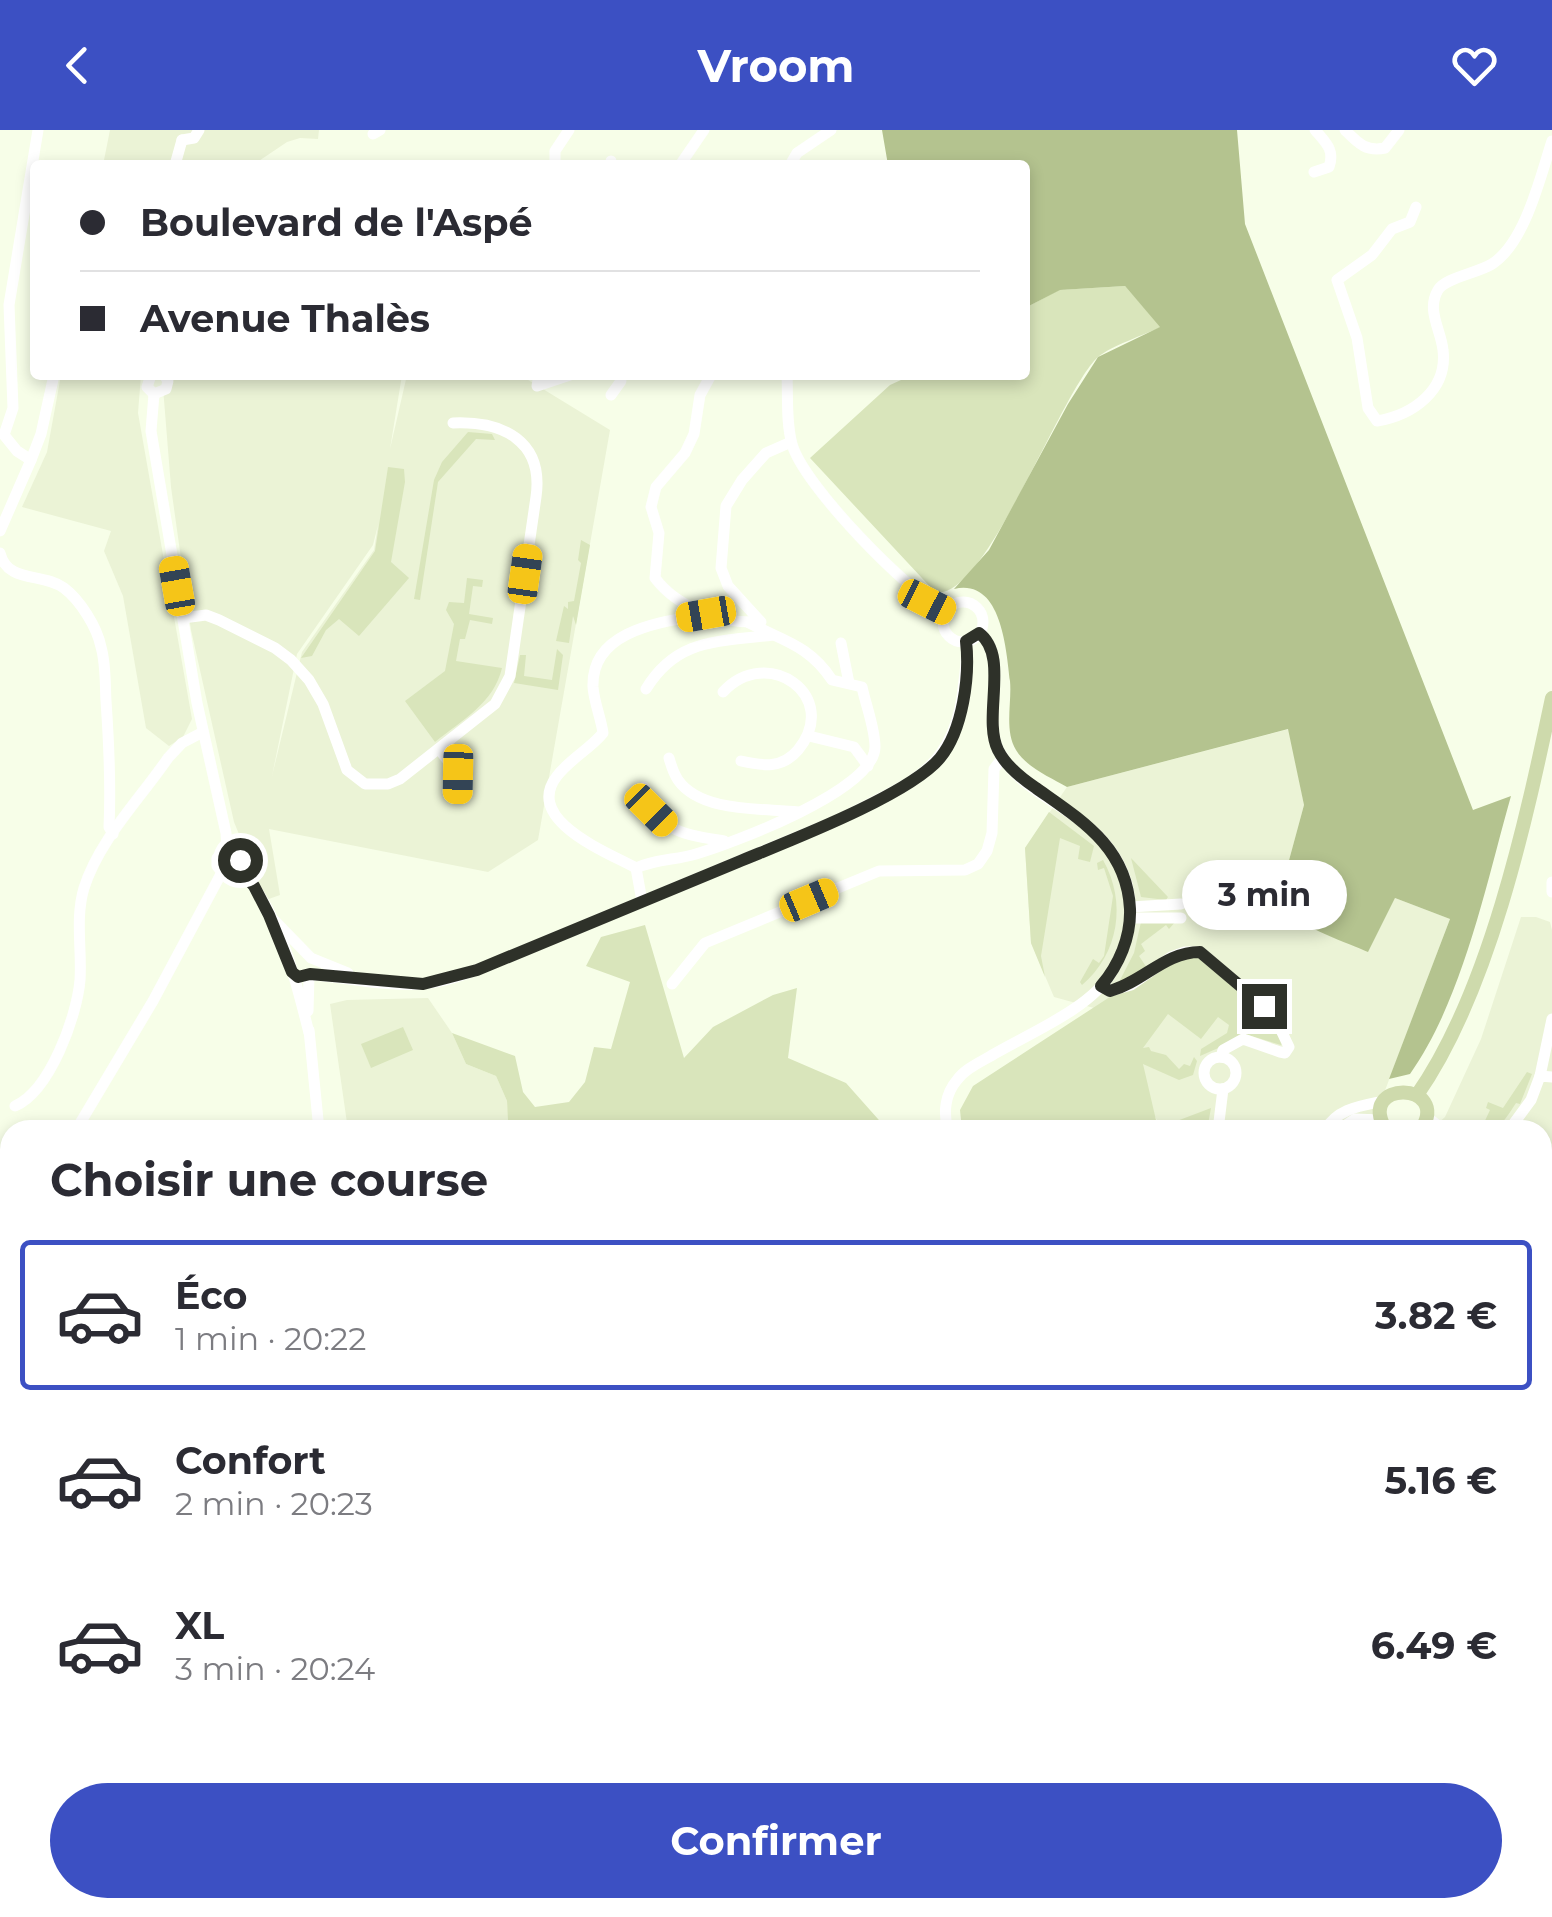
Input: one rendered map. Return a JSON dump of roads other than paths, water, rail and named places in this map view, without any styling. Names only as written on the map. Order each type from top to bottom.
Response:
[{"type":"main road","points":[[1417,1095],[1446,1048],[1480,966],[1522,830],[1552,698]]},
{"type":"main road","points":[[1383,1120],[1384,1101],[1396,1092],[1417,1095],[1425,1105],[1424,1120]]},
{"type":"street","points":[[33,160],[38,130]]},
{"type":"street","points":[[172,130],[182,140]]},
{"type":"street","points":[[182,140],[194,138],[199,130]]},
{"type":"street","points":[[555,160],[555,151],[569,130]]},
{"type":"street","points":[[683,160],[704,130]]},
{"type":"street","points":[[793,160],[831,130]]},
{"type":"street","points":[[1314,172],[1329,167],[1333,156],[1315,130]]},
{"type":"street","points":[[1345,130],[1372,151],[1384,148],[1399,130]]},
{"type":"street","points":[[176,160],[182,140]]},
{"type":"street","points":[[1416,208],[1410,222],[1392,229],[1372,256],[1337,280],[1357,338],[1368,408],[1377,421],[1409,411],[1426,400],[1439,382],[1444,353],[1434,307],[1439,286],[1479,272],[1509,249],[1520,232],[1552,141]]},
{"type":"street","points":[[30,178],[9,304],[13,408],[2,434],[31,460]]},
{"type":"street","points":[[0,532],[31,460],[53,380]]},
{"type":"street","points":[[149,380],[147,386],[154,394],[151,430],[182,618],[226,833],[226,850],[217,858],[217,866],[222,872],[233,874],[238,868],[238,856],[226,850]]},
{"type":"street","points":[[154,394],[166,390],[167,380]]},
{"type":"street","points":[[611,395],[623,380]]},
{"type":"street","points":[[709,380],[700,396],[690,444],[656,488],[651,508],[659,533],[655,578],[665,591],[706,614],[755,622]]},
{"type":"street","points":[[788,380],[791,442],[802,470],[927,602],[946,612]]},
{"type":"street","points":[[182,618],[206,615],[275,648],[310,680],[347,770],[365,784],[388,784],[400,779],[495,704],[510,676],[538,472],[532,454],[499,427],[454,423]]},
{"type":"street","points":[[636,868],[694,854],[802,812],[844,788],[868,766],[876,750],[862,687],[832,680],[805,648],[773,635],[755,622],[728,586],[722,568],[726,506],[766,453],[791,442]]},
{"type":"street","points":[[0,553],[3,565],[11,572],[64,588],[96,633],[104,665],[111,771],[109,827],[113,834]]},
{"type":"street","points":[[962,602],[974,605],[982,614],[979,633],[966,641],[949,635],[944,624],[946,612],[962,602]]},
{"type":"street","points":[[642,901],[636,868],[562,824],[550,808],[549,790],[558,774],[603,733],[593,690],[601,653],[639,629],[706,614]]},
{"type":"street","points":[[946,1120],[947,1100],[959,1076],[1077,1006],[1101,986],[1125,948],[1130,912],[1125,878],[1105,840],[1024,780],[1003,757],[993,734],[992,650],[979,633]]},
{"type":"street","points":[[646,690],[659,668],[673,656],[705,644],[773,635]]},
{"type":"street","points":[[292,970],[406,984],[446,979],[477,970],[840,819],[930,768],[952,740],[967,663],[966,641]]},
{"type":"street","points":[[841,643],[849,683]]},
{"type":"street","points":[[723,692],[737,677],[759,671],[780,676],[806,694],[814,717],[809,736],[789,760],[766,767],[741,761]]},
{"type":"street","points":[[15,1106],[24,1102],[49,1071],[66,1036],[78,997],[78,922],[84,887],[113,834],[168,758],[182,743],[203,732]]},
{"type":"street","points":[[809,736],[854,747],[868,766]]},
{"type":"street","points":[[440,749],[458,774],[458,797]]},
{"type":"street","points":[[672,984],[705,943],[879,871],[965,870],[978,864],[992,833],[994,769],[1003,757]]},
{"type":"street","points":[[668,758],[678,780],[698,797],[723,804],[802,812]]},
{"type":"street","points":[[644,787],[651,810],[666,824],[687,835],[728,842]]},
{"type":"street","points":[[238,868],[254,886],[269,915],[292,970],[309,1033]]},
{"type":"street","points":[[82,1120],[153,1001],[222,872]]},
{"type":"street","points":[[1552,882],[1552,892]]},
{"type":"street","points":[[1130,912],[1181,911]]},
{"type":"street","points":[[269,915],[314,965],[310,975],[309,1033],[318,1120]]},
{"type":"street","points":[[1101,986],[1110,991],[1131,986],[1170,958],[1185,952],[1206,954],[1264,1006],[1280,1026],[1288,1047],[1285,1053],[1243,1038],[1224,1050],[1221,1057]]},
{"type":"street","points":[[292,970],[297,955],[361,978]]},
{"type":"street","points":[[1516,1120],[1546,1076],[1552,1019]]},
{"type":"street","points":[[1212,1058],[1229,1060],[1236,1075],[1224,1088],[1214,1088],[1207,1082],[1204,1074],[1212,1058]]},
{"type":"street","points":[[1219,1120],[1224,1088]]},
{"type":"street","points":[[1333,1120],[1349,1108],[1384,1101]]}]
